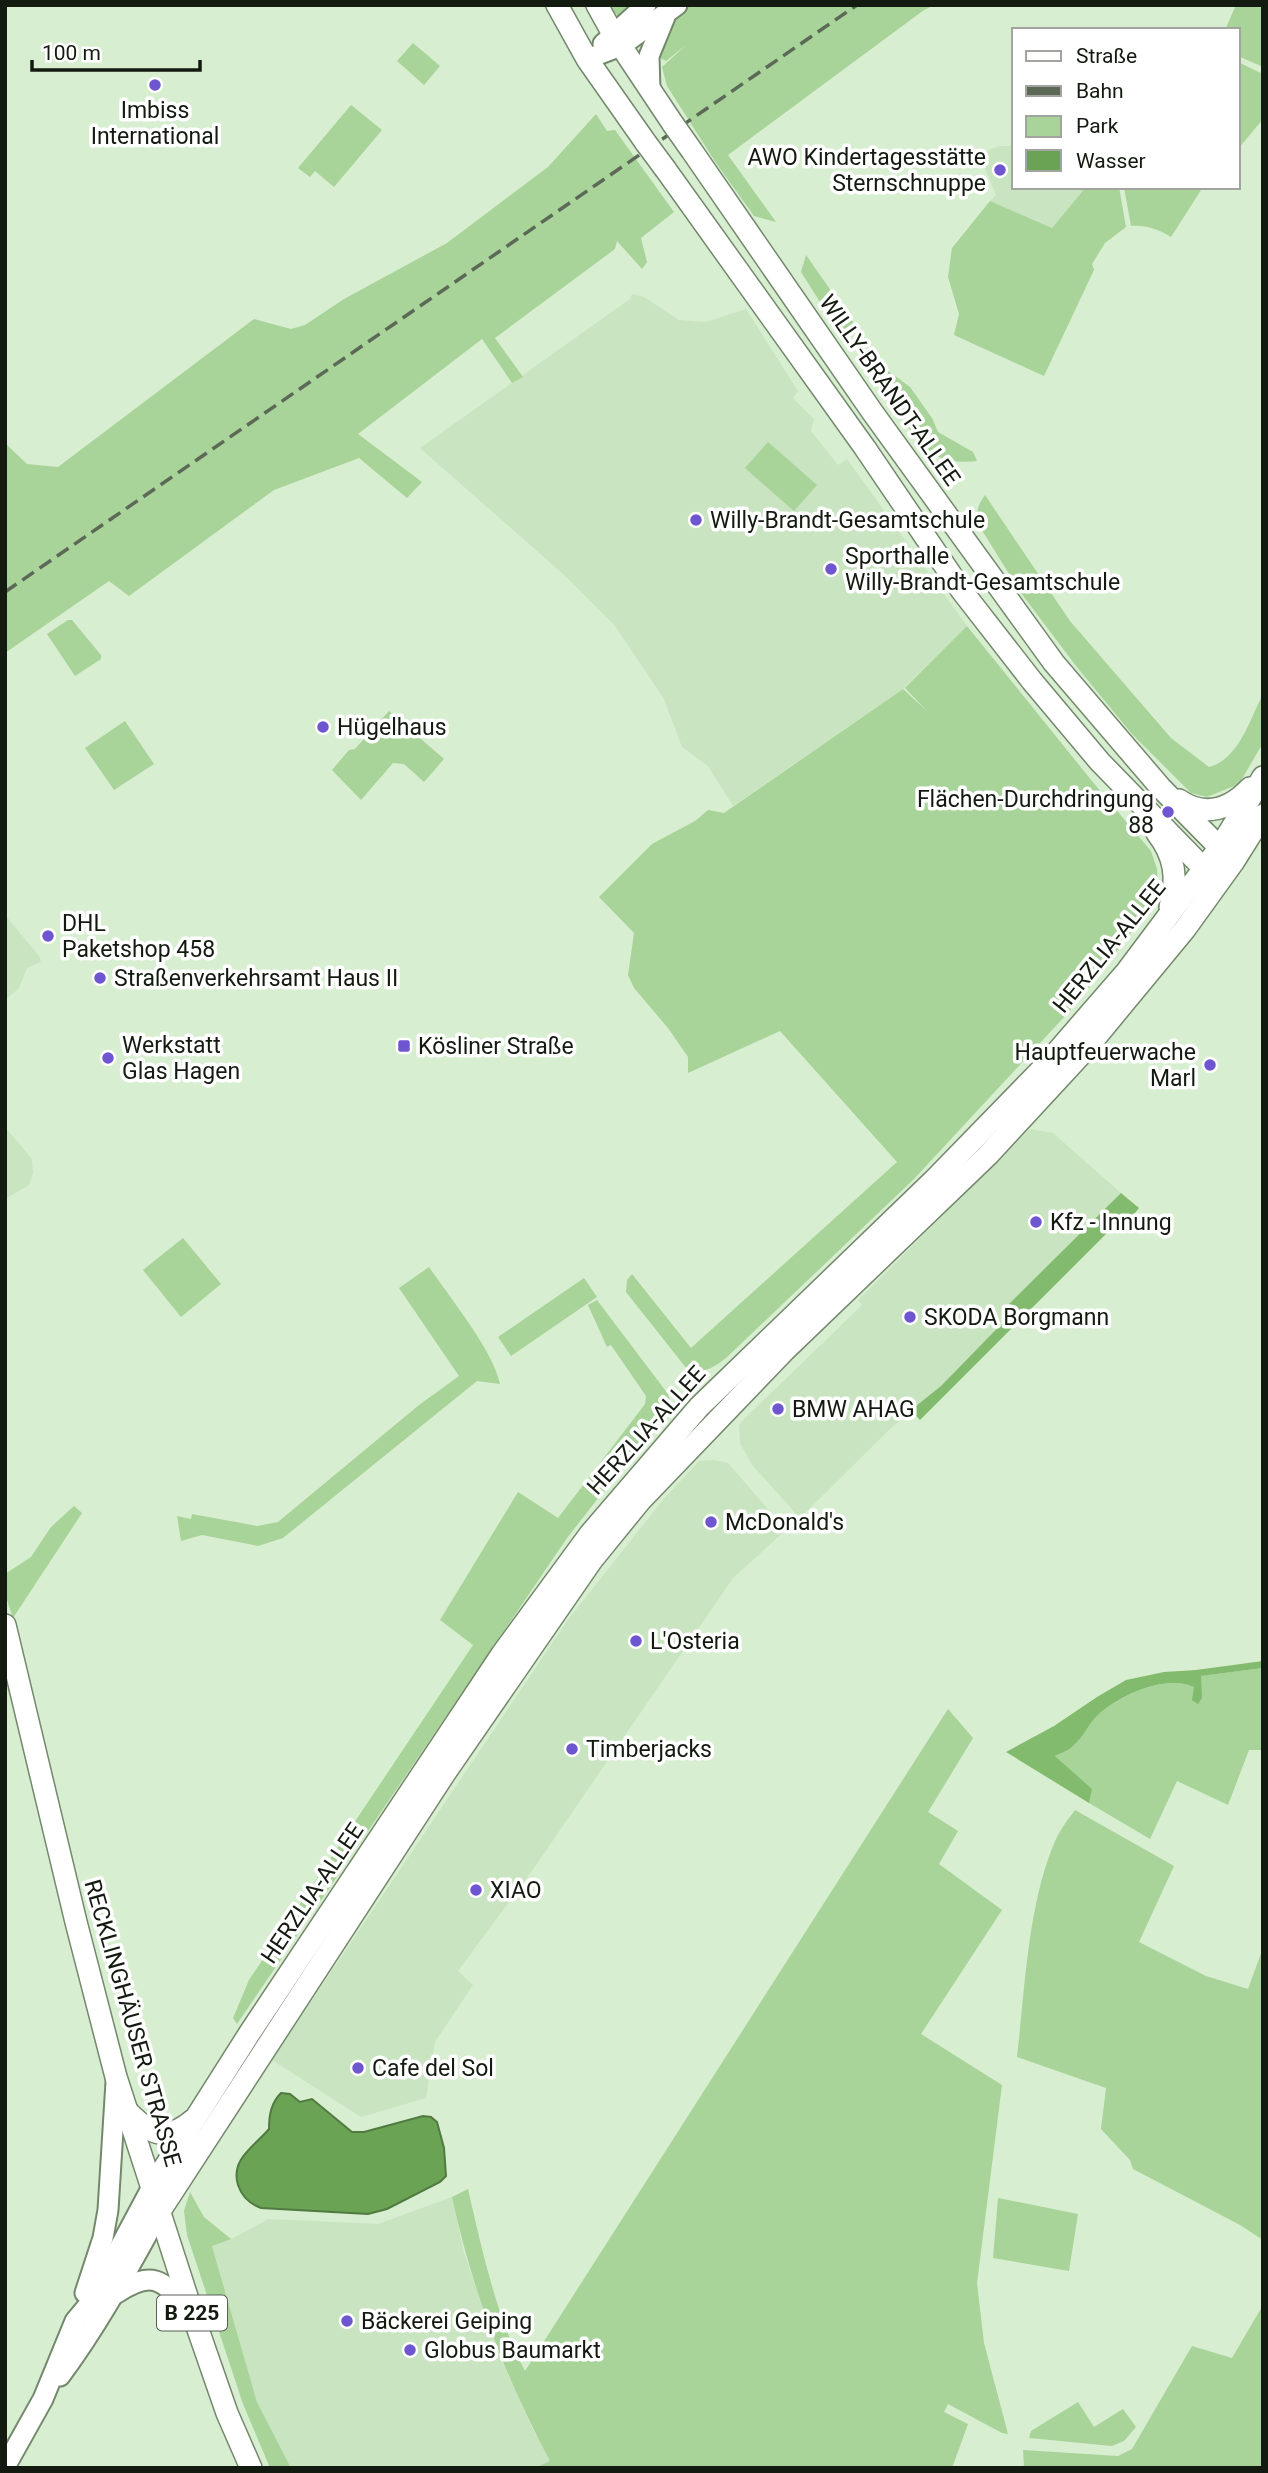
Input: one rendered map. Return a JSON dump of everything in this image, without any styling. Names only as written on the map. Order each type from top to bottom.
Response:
[{"type":"main road","points":[[557,5],[587,59],[865,448],[962,591],[1031,681],[1111,774],[1167,846],[1175,870],[1175,890],[1168,916]]},
{"type":"main road","name":"WILLY-BRANDT-ALLEE","points":[[597,5],[650,90],[873,413],[1054,663],[1161,788],[1227,854]]},
{"type":"main road","points":[[622,47],[646,5]]},
{"type":"main road","points":[[587,59],[622,47],[671,11]]},
{"type":"main road","points":[[650,90],[649,56],[671,11]]},
{"type":"main road","points":[[1111,774],[1211,876]]},
{"type":"main road","points":[[1161,788],[1186,805],[1202,810],[1214,809],[1238,801],[1263,775]]},
{"type":"main road","name":"HERZLIA-ALLEE","points":[[1227,854],[1263,775]]},
{"type":"main road","name":"HERZLIA-ALLEE","points":[[160,2211],[438,1784],[600,1550],[640,1501],[785,1350],[988,1155],[1046,1093],[1156,966],[1211,876],[1263,815]]},
{"type":"main road","name":"HERZLIA-ALLEE","points":[[152,2186],[249,2034],[502,1654],[590,1534],[699,1407],[933,1181],[1043,1068],[1127,971],[1168,916],[1211,876]]},
{"type":"main road","name":"RECKLINGHÄUSER STRASSE","points":[[5,1625],[116,2077],[193,2315],[227,2413],[251,2468]]},
{"type":"main road","points":[[5,2467],[43,2399],[75,2321],[103,2238],[108,2210],[116,2077]]},
{"type":"main road","points":[[127,2111],[144,2128],[158,2134],[175,2132],[199,2113]]},
{"type":"main road","points":[[75,2321],[90,2303],[152,2186]]},
{"type":"main road","points":[[43,2399],[81,2348],[160,2211]]},
{"type":"main road","points":[[113,2296],[135,2281],[150,2279],[163,2283],[193,2315]]},
{"type":"shaded area","name":"AWO Kindertagesstätte Sternschnuppe","points":[[999,146],[1012,146],[1012,189],[1084,189],[1052,228],[990,201],[996,195],[979,154]]},
{"type":"shaded area","name":"Willy-Brandt-Gesamtschule","points":[[632,294],[644,297],[679,320],[706,322],[746,309],[798,391],[793,398],[814,419],[811,431],[838,465],[847,459],[967,626],[904,688],[733,806],[708,766],[682,747],[664,699],[615,626],[563,574],[420,448],[630,299]]},
{"type":"shaded area","points":[[5,915],[41,962],[27,968],[19,988],[5,1000]]},
{"type":"shaded area","points":[[5,1127],[32,1159],[33,1173],[29,1185],[5,1199]]},
{"type":"shaded area","points":[[1030,1129],[1053,1133],[1121,1193],[1010,1304],[1015,1310],[941,1386],[890,1429],[800,1518],[752,1465],[740,1443],[739,1424],[862,1305],[858,1300]]},
{"type":"shaded area","points":[[1121,1193],[1139,1208],[1128,1222],[1123,1217],[920,1420],[911,1410],[941,1386],[1015,1310],[1009,1304]]},
{"type":"shaded area","points":[[699,1461],[728,1463],[786,1530],[733,1578],[534,1868],[458,1971],[473,1985],[435,2042],[426,2098],[361,2117],[272,2060],[567,1621],[662,1501]]},
{"type":"shaded area","points":[[1263,1661],[1263,1668],[1201,1676],[1202,1698],[1198,1704],[1192,1700],[1194,1687],[1171,1683],[1130,1694],[1107,1708],[1095,1718],[1072,1747],[1055,1756],[1092,1789],[1089,1803],[1006,1752],[1054,1726],[1126,1680],[1164,1672]]},
{"type":"shaded area","points":[[452,2197],[464,2253],[497,2349],[531,2426],[550,2461],[535,2468],[291,2468],[257,2402],[212,2245],[233,2238],[269,2219],[378,2224]]},
{"type":"green space","points":[[613,5],[935,5],[924,10],[728,155],[776,222],[754,216],[716,163],[667,86],[662,67],[687,44],[666,61],[636,38],[612,9]]},
{"type":"green space","points":[[1236,5],[1263,5],[1263,67],[1240,57],[1240,28],[1226,28]]},
{"type":"green space","points":[[413,43],[440,66],[424,85],[397,61]]},
{"type":"green space","points":[[1240,63],[1263,74],[1263,119],[1240,147]]},
{"type":"green space","points":[[351,105],[382,130],[334,187],[315,171],[310,177],[298,168]]},
{"type":"green space","points":[[596,114],[607,131],[615,130],[674,212],[641,238],[647,262],[642,269],[617,241],[615,249],[495,338],[523,377],[512,383],[482,339],[358,434],[422,482],[407,498],[359,458],[274,490],[129,596],[109,581],[5,653],[5,443],[27,464],[58,467],[254,319],[291,329],[305,325],[344,299],[447,243],[548,167]]},
{"type":"green space","points":[[1084,189],[1119,189],[1126,227],[1105,243],[1092,264],[1094,270],[1044,376],[954,335],[959,314],[948,277],[952,248],[990,201],[1052,228]]},
{"type":"green space","points":[[1124,189],[1202,189],[1171,237],[1152,228],[1131,226]]},
{"type":"green space","points":[[806,255],[855,325],[843,329],[827,313],[801,272]]},
{"type":"green space","points":[[883,367],[910,387],[932,418],[938,432],[973,452],[977,461],[946,460],[935,455],[917,440],[895,402],[900,396],[873,370]]},
{"type":"green space","points":[[768,442],[817,485],[794,511],[745,468]]},
{"type":"green space","points":[[985,495],[1070,621],[1171,738],[1209,767],[1219,763],[1236,747],[1263,694],[1263,743],[1239,784],[1207,797],[1191,793],[1132,734],[1021,593],[980,527],[978,510]]},
{"type":"green space","points":[[72,620],[101,655],[101,659],[75,676],[47,634]]},
{"type":"green space","points":[[967,626],[1151,851],[1157,869],[1158,889],[1155,901],[1078,1002],[914,1179],[726,1358],[708,1369],[687,1369],[626,1292],[627,1280],[632,1274],[691,1348],[897,1162],[780,1031],[688,1073],[688,1057],[668,1028],[634,988],[628,975],[634,933],[599,897],[652,844],[695,821],[708,810],[724,813],[903,689],[927,711],[905,688]]},
{"type":"green space","points":[[389,711],[444,759],[424,782],[404,764],[393,763],[361,800],[332,770]]},
{"type":"green space","points":[[125,721],[154,764],[114,790],[85,748]]},
{"type":"green space","points":[[183,1238],[221,1284],[181,1317],[143,1270]]},
{"type":"green space","points":[[429,1267],[480,1340],[496,1370],[500,1384],[477,1381],[283,1538],[258,1546],[202,1535],[181,1541],[177,1516],[191,1519],[192,1514],[257,1526],[278,1522],[419,1405],[459,1376],[399,1288]]},
{"type":"green space","points":[[584,1278],[597,1297],[511,1356],[498,1337]]},
{"type":"green space","points":[[597,1300],[668,1394],[671,1405],[567,1538],[237,2024],[233,2018],[249,1980],[473,1645],[440,1620],[518,1492],[558,1518],[645,1404],[646,1396],[611,1345],[607,1347],[588,1305]]},
{"type":"green space","points":[[74,1506],[82,1513],[13,1618],[5,1594],[5,1574],[31,1557],[51,1527]]},
{"type":"green space","points":[[1263,1668],[1263,1750],[1249,1750],[1228,1805],[1177,1781],[1150,1839],[1089,1803],[1091,1789],[1055,1756],[1077,1742],[1098,1715],[1131,1694],[1171,1683],[1195,1687],[1200,1676]]},
{"type":"green space","points":[[948,1709],[973,1738],[928,1812],[958,1831],[939,1864],[1002,1910],[921,2034],[1002,2085],[977,2283],[984,2343],[1008,2434],[948,2404],[944,2412],[968,2424],[952,2468],[535,2468],[550,2461],[504,2365],[469,2266],[452,2197],[468,2189],[498,2305],[525,2371]]},
{"type":"green space","points":[[1075,1810],[1174,1866],[1139,1942],[1206,1976],[1248,1989],[1263,1948],[1263,2240],[1240,2225],[1133,2169],[1130,2160],[1101,2129],[1106,2088],[1017,2057],[1029,1945],[1040,1888],[1057,1837]]},
{"type":"green space","points":[[190,2192],[204,2217],[231,2239],[212,2246],[257,2402],[291,2468],[270,2468],[243,2404],[187,2235],[184,2211]]},
{"type":"green space","points":[[998,2198],[1078,2214],[1069,2271],[993,2258]]},
{"type":"green space","points":[[1263,2305],[1263,2468],[1024,2468],[1023,2450],[1118,2456],[1132,2449],[1192,2346],[1232,2358]]},
{"type":"green space","points":[[1078,2402],[1094,2427],[1123,2409],[1136,2427],[1124,2441],[1112,2446],[1029,2438],[1031,2431]]},
{"type":"water","points":[[281,2093],[290,2094],[300,2102],[312,2099],[352,2132],[364,2132],[423,2116],[431,2117],[437,2122],[444,2148],[446,2176],[440,2182],[387,2209],[368,2214],[257,2206],[247,2200],[236,2176],[245,2154],[269,2129],[271,2110]]},
{"type":"railway","points":[[5,592],[857,5]]},
{"type":"place","name":"Imbiss International","points":[[155,85]]},
{"type":"place","name":"AWO Kindertagesstätte Sternschnuppe","points":[[1000,170]]},
{"type":"place","name":"Willy-Brandt-Gesamtschule","points":[[696,520]]},
{"type":"place","name":"Sporthalle Willy-Brandt-Gesamtschule","points":[[831,569]]},
{"type":"place","name":"Hügelhaus","points":[[323,727]]},
{"type":"place","name":"Flächen-Durchdringung 88","points":[[1168,812]]},
{"type":"place","name":"DHL Paketshop 458","points":[[48,936]]},
{"type":"place","name":"Straßenverkehrsamt Haus II","points":[[100,978]]},
{"type":"place","name":"Kösliner Straße","points":[[404,1046]]},
{"type":"place","name":"Werkstatt Glas Hagen","points":[[108,1058]]},
{"type":"place","name":"Hauptfeuerwache Marl","points":[[1210,1065]]},
{"type":"place","name":"Kfz - Innung","points":[[1036,1222]]},
{"type":"place","name":"SKODA Borgmann","points":[[910,1317]]},
{"type":"place","name":"BMW AHAG","points":[[778,1409]]},
{"type":"place","name":"McDonald's","points":[[711,1522]]},
{"type":"place","name":"L'Osteria","points":[[636,1641]]},
{"type":"place","name":"Timberjacks","points":[[572,1749]]},
{"type":"place","name":"XIAO","points":[[476,1890]]},
{"type":"place","name":"Cafe del Sol","points":[[358,2068]]},
{"type":"place","name":"Bäckerei Geiping","points":[[347,2321]]},
{"type":"place","name":"Globus Baumarkt","points":[[410,2350]]}]
